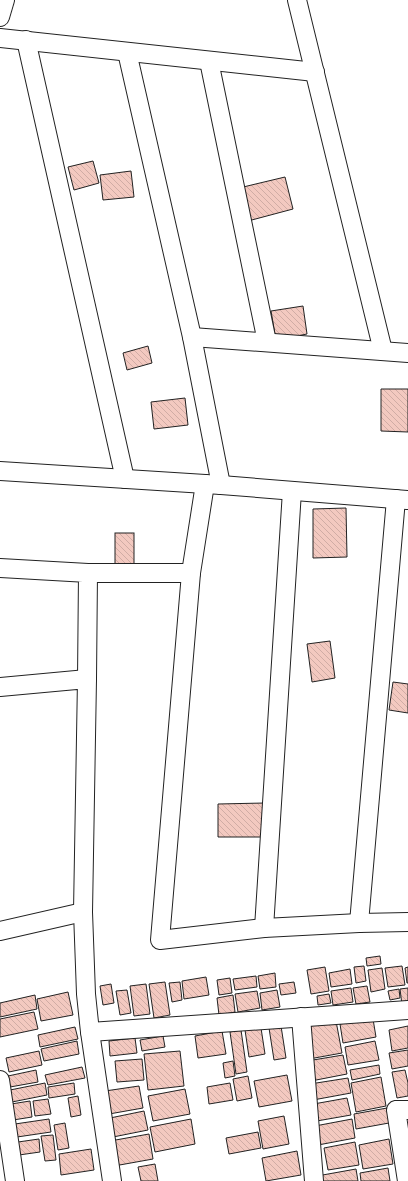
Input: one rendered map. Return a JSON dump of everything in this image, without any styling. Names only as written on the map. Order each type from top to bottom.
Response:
[{"type":"street","points":[[0,17],[5,0]]},
{"type":"street","points":[[297,0],[382,351]]},
{"type":"street","points":[[0,38],[315,72]]},
{"type":"street","points":[[26,40],[125,479]]},
{"type":"street","points":[[127,52],[192,337],[213,484],[191,574],[160,940],[264,928],[359,922],[408,922]]},
{"type":"street","points":[[209,61],[267,342]]},
{"type":"street","points":[[192,337],[408,352]]},
{"type":"street","points":[[0,471],[213,484],[402,499],[359,922]]},
{"type":"street","points":[[264,928],[292,491]]},
{"type":"street","points":[[0,568],[88,572],[191,574]]},
{"type":"street","points":[[88,572],[83,912],[86,994],[90,1032],[112,1181]]},
{"type":"street","points":[[0,687],[86,679]]},
{"type":"street","points":[[0,931],[83,912]]},
{"type":"street","points":[[90,1032],[408,1010]]},
{"type":"street","points":[[301,1017],[314,1181]]},
{"type":"street","points":[[0,1080],[15,1181]]},
{"type":"street","points":[[407,1181],[396,1110],[408,1110]]},
{"type":"building","points":[[93,161],[99,183],[74,190],[68,167]]},
{"type":"building","points":[[131,171],[134,197],[103,200],[100,175]]},
{"type":"building","points":[[285,177],[293,209],[248,221],[239,188]]},
{"type":"building","points":[[303,306],[307,334],[276,340],[271,311]]},
{"type":"building","points":[[148,346],[152,363],[127,370],[123,353]]},
{"type":"building","points":[[381,389],[408,389],[408,432],[381,431]]},
{"type":"building","points":[[185,398],[188,425],[154,429],[151,402]]},
{"type":"building","points":[[346,508],[347,557],[313,558],[313,509]]},
{"type":"building","points":[[115,533],[134,533],[134,565],[115,565]]},
{"type":"building","points":[[330,641],[335,678],[312,682],[307,644]]},
{"type":"building","points":[[393,682],[408,684],[408,713],[389,710]]},
{"type":"building","points":[[265,803],[266,837],[218,837],[218,804]]},
{"type":"building","points":[[380,956],[381,964],[367,966],[366,958]]},
{"type":"building","points":[[364,966],[366,981],[356,983],[354,967]]},
{"type":"building","points":[[402,966],[405,985],[388,987],[385,968]]},
{"type":"building","points":[[325,967],[329,991],[311,994],[307,970]]},
{"type":"building","points":[[408,967],[408,983],[407,983],[405,968]]},
{"type":"building","points":[[382,968],[385,989],[371,992],[368,970]]},
{"type":"building","points":[[350,969],[352,984],[331,987],[329,973]]},
{"type":"building","points":[[275,973],[276,987],[260,989],[258,976]]},
{"type":"building","points":[[256,976],[257,987],[235,990],[233,979]]},
{"type":"building","points":[[206,977],[209,995],[184,999],[182,981]]},
{"type":"building","points":[[230,978],[232,993],[219,995],[217,980]]},
{"type":"building","points":[[165,982],[170,1015],[154,1018],[149,984]]},
{"type":"building","points":[[180,982],[182,1000],[172,1002],[169,983]]},
{"type":"building","points":[[294,982],[296,993],[281,995],[279,984]]},
{"type":"building","points":[[111,984],[114,1003],[103,1005],[100,986]]},
{"type":"building","points":[[146,984],[150,1014],[134,1016],[130,986]]},
{"type":"building","points":[[367,986],[370,1002],[356,1004],[353,988]]},
{"type":"building","points":[[351,988],[353,1002],[333,1005],[331,991]]},
{"type":"building","points":[[408,988],[408,1004],[402,1005],[400,989]]},
{"type":"building","points":[[399,989],[400,998],[390,1000],[388,991]]},
{"type":"building","points":[[127,990],[131,1013],[120,1015],[116,991]]},
{"type":"building","points":[[277,990],[280,1007],[262,1010],[260,993]]},
{"type":"building","points":[[257,991],[260,1008],[238,1012],[235,994]]},
{"type":"building","points":[[68,992],[73,1015],[41,1021],[37,999]]},
{"type":"building","points":[[329,994],[331,1003],[318,1005],[317,996]]},
{"type":"building","points":[[35,995],[37,1009],[0,1017],[0,1003]]},
{"type":"building","points":[[233,995],[235,1012],[219,1015],[217,998]]},
{"type":"building","points":[[34,1012],[38,1029],[0,1037],[0,1019]]},
{"type":"building","points":[[373,1019],[376,1037],[343,1043],[340,1024]]},
{"type":"building","points":[[336,1021],[342,1053],[309,1059],[303,1027]]},
{"type":"building","points":[[281,1026],[286,1058],[274,1060],[269,1028]]},
{"type":"building","points":[[408,1026],[408,1048],[392,1051],[389,1030]]},
{"type":"building","points":[[75,1027],[78,1039],[40,1047],[38,1035]]},
{"type":"building","points":[[261,1028],[265,1054],[249,1057],[245,1030]]},
{"type":"building","points":[[241,1030],[247,1072],[236,1074],[230,1032]]},
{"type":"building","points":[[222,1031],[226,1054],[198,1058],[195,1036]]},
{"type":"building","points":[[163,1036],[165,1047],[142,1051],[140,1040]]},
{"type":"building","points":[[135,1038],[137,1053],[110,1056],[109,1041]]},
{"type":"building","points":[[77,1041],[79,1054],[44,1061],[41,1049]]},
{"type":"building","points":[[375,1041],[379,1060],[348,1065],[345,1047]]},
{"type":"building","points":[[408,1050],[408,1066],[392,1069],[389,1053]]},
{"type":"building","points":[[39,1051],[42,1065],[9,1072],[6,1058]]},
{"type":"building","points":[[180,1051],[184,1086],[148,1090],[144,1054]]},
{"type":"building","points":[[343,1055],[347,1074],[311,1081],[307,1061]]},
{"type":"building","points":[[142,1059],[144,1080],[117,1082],[115,1061]]},
{"type":"building","points":[[233,1061],[235,1076],[225,1078],[223,1063]]},
{"type":"building","points":[[379,1065],[380,1074],[352,1080],[350,1070]]},
{"type":"building","points":[[82,1067],[85,1078],[48,1085],[45,1075]]},
{"type":"building","points":[[36,1070],[38,1082],[10,1087],[8,1076]]},
{"type":"building","points":[[405,1070],[408,1083],[408,1096],[397,1098],[392,1072]]},
{"type":"building","points":[[287,1075],[292,1101],[259,1107],[254,1081]]},
{"type":"building","points":[[248,1076],[252,1098],[237,1101],[233,1079]]},
{"type":"building","points":[[381,1077],[386,1106],[356,1112],[351,1083]]},
{"type":"building","points":[[348,1078],[351,1093],[313,1100],[310,1084]]},
{"type":"building","points":[[45,1083],[47,1095],[12,1102],[10,1090]]},
{"type":"building","points":[[74,1083],[75,1094],[49,1098],[48,1087]]},
{"type":"building","points":[[230,1083],[233,1100],[209,1104],[207,1087]]},
{"type":"building","points":[[139,1086],[143,1108],[109,1114],[105,1091]]},
{"type":"building","points":[[185,1089],[190,1114],[153,1121],[148,1096]]},
{"type":"building","points":[[78,1096],[81,1115],[71,1117],[68,1098]]},
{"type":"building","points":[[347,1098],[351,1115],[311,1122],[308,1105]]},
{"type":"building","points":[[48,1099],[51,1114],[35,1116],[33,1101]]},
{"type":"building","points":[[30,1101],[32,1117],[13,1120],[11,1104]]},
{"type":"building","points":[[387,1108],[389,1123],[356,1129],[354,1114]]},
{"type":"building","points":[[144,1111],[148,1130],[113,1137],[110,1118]]},
{"type":"building","points":[[284,1116],[289,1144],[263,1149],[258,1121]]},
{"type":"building","points":[[49,1119],[51,1132],[17,1137],[15,1124]]},
{"type":"building","points":[[191,1119],[195,1144],[155,1152],[150,1127]]},
{"type":"building","points":[[352,1119],[355,1138],[318,1145],[315,1126]]},
{"type":"building","points":[[65,1123],[69,1148],[58,1150],[54,1125]]},
{"type":"building","points":[[258,1132],[261,1148],[229,1154],[226,1138]]},
{"type":"building","points":[[149,1134],[153,1159],[114,1166],[110,1141]]},
{"type":"building","points":[[53,1135],[56,1160],[45,1161],[41,1136]]},
{"type":"building","points":[[39,1139],[40,1152],[19,1155],[18,1142]]},
{"type":"building","points":[[389,1139],[393,1164],[363,1169],[359,1145]]},
{"type":"building","points":[[355,1142],[359,1165],[328,1170],[324,1148]]},
{"type":"building","points":[[91,1149],[94,1170],[61,1175],[59,1154]]},
{"type":"building","points":[[297,1151],[301,1175],[266,1181],[262,1158]]},
{"type":"building","points":[[155,1164],[158,1181],[141,1181],[138,1167]]},
{"type":"building","points":[[388,1168],[390,1181],[361,1181],[360,1173]]},
{"type":"building","points":[[356,1169],[358,1181],[318,1181],[317,1176]]}]
